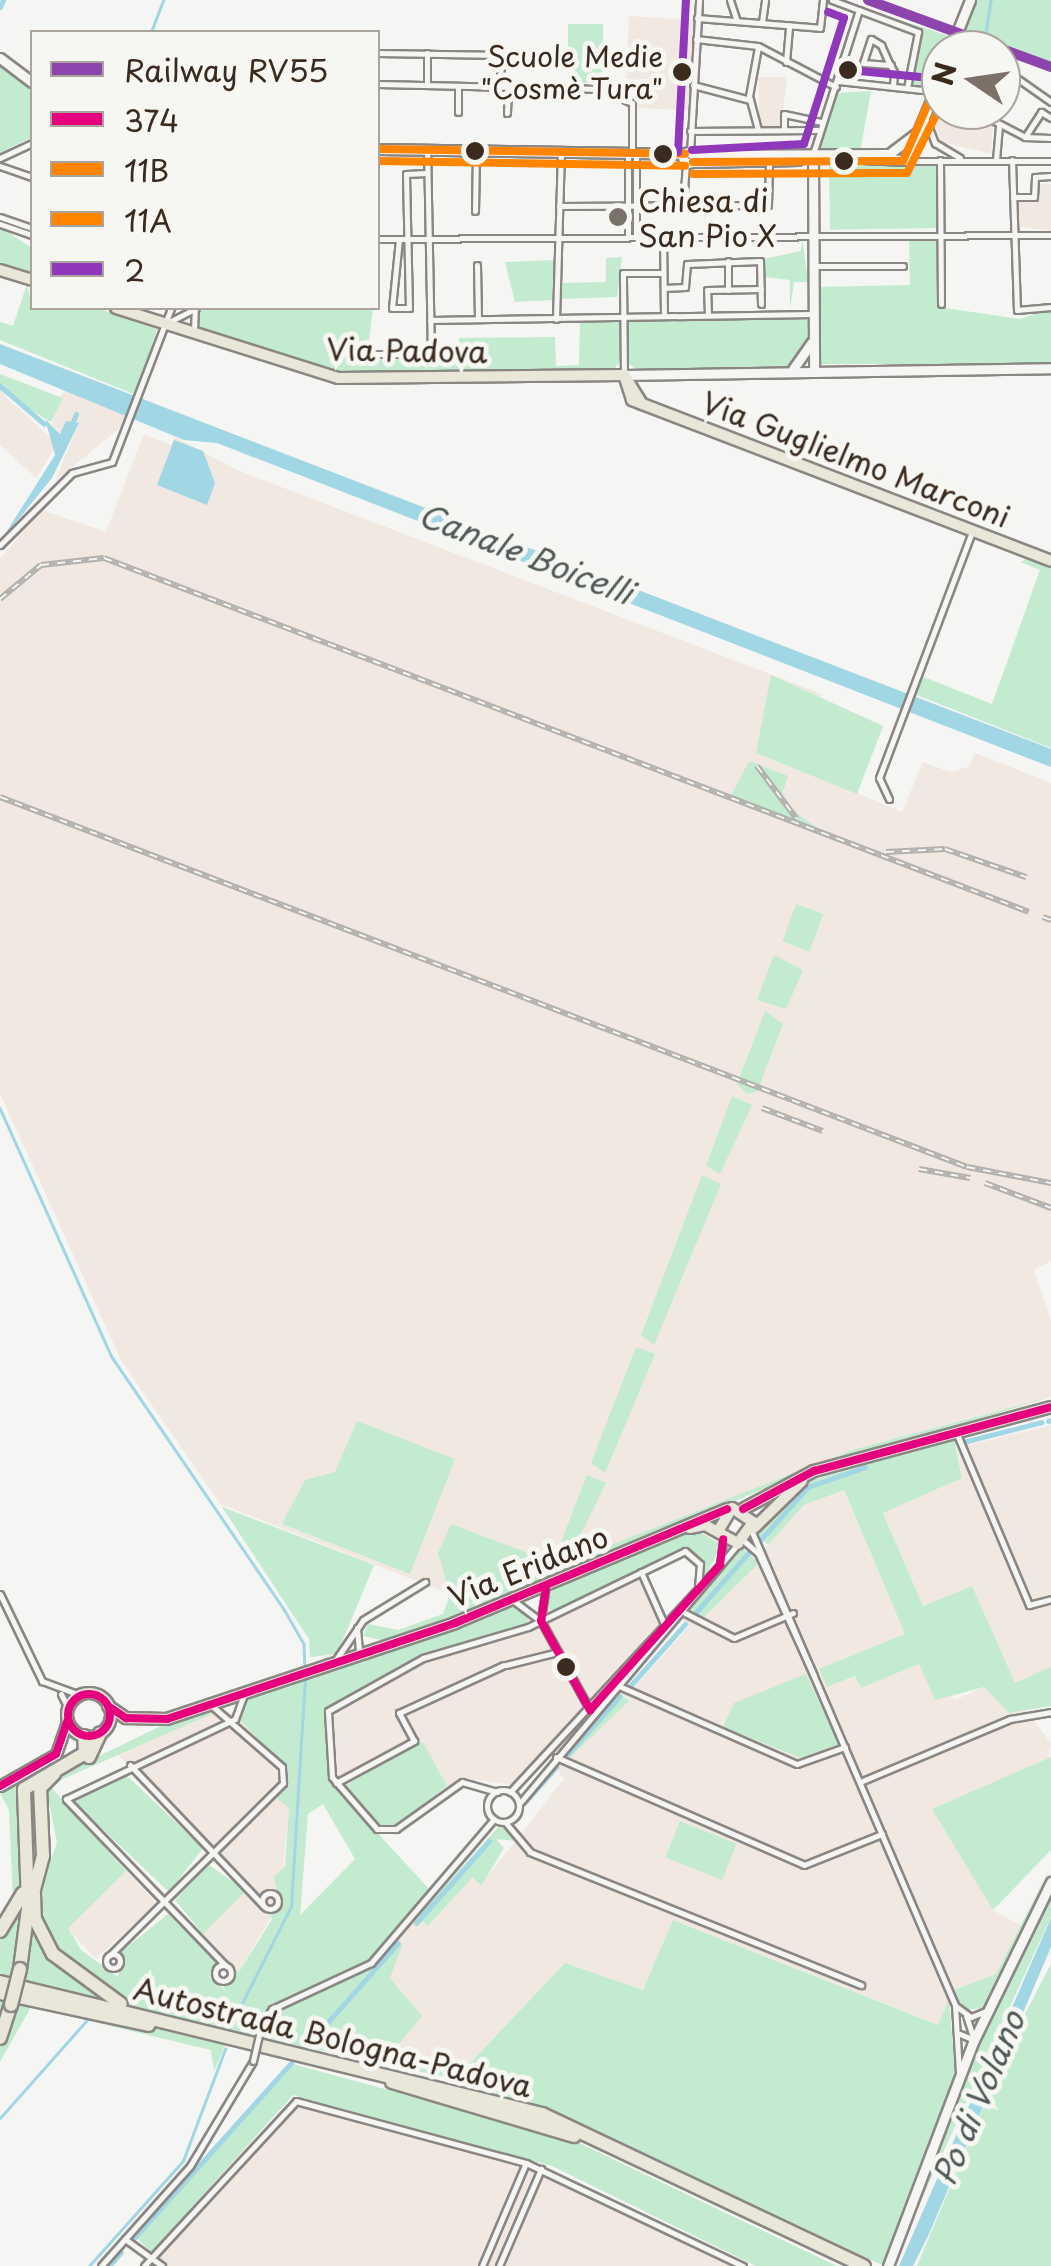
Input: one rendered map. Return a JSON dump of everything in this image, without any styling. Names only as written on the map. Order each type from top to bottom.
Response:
[{"type":"highway","points":[[42,1782],[88,1758],[104,1729]]},
{"type":"highway","points":[[28,1908],[24,1881],[24,1789],[85,1754],[83,1736]]},
{"type":"highway","points":[[42,1782],[34,1894],[43,1940],[86,1985],[136,2010],[239,2038]]},
{"type":"highway","points":[[0,2038],[20,1970],[42,1782]]},
{"type":"highway","points":[[0,1931],[24,1881]]},
{"type":"highway","points":[[28,1908],[34,1894]]},
{"type":"highway","name":"Autostrada Bologna-Padova","points":[[0,1982],[542,2114],[864,2266]]},
{"type":"highway","name":"Autostrada Bologna-Padova","points":[[0,1991],[164,2027],[540,2124],[632,2157],[850,2266]]},
{"type":"main road","points":[[0,270],[30,279]]},
{"type":"main road","name":"Via Padova","points":[[122,310],[344,379],[624,375]]},
{"type":"main road","name":"Via Guglielmo Marconi","points":[[624,375],[629,394],[642,404],[1051,561]]},
{"type":"main road","name":"Via Padova","points":[[588,376],[613,381],[629,394]]},
{"type":"main road","name":"Via Eridano","points":[[83,1736],[126,1718],[157,1722],[512,1601],[727,1510],[743,1509],[774,1486],[839,1464],[1051,1407]]},
{"type":"main road","name":"Via Eridano","points":[[638,1548],[695,1526],[720,1535],[747,1537],[786,1490],[839,1464]]},
{"type":"main road","points":[[743,1509],[747,1537]]},
{"type":"main road","points":[[720,1535],[727,1510]]},
{"type":"main road","points":[[83,1736],[68,1714],[80,1695],[126,1718]]},
{"type":"main road","points":[[104,1729],[108,1706]]},
{"type":"street","points":[[683,205],[698,0]]},
{"type":"street","points":[[730,0],[736,19]]},
{"type":"street","points":[[762,22],[765,0]]},
{"type":"street","points":[[697,18],[820,28],[823,0]]},
{"type":"street","points":[[832,0],[918,32],[910,48],[907,88]]},
{"type":"street","points":[[958,30],[970,0]]},
{"type":"street","points":[[814,372],[812,232],[818,130],[837,84],[859,10]]},
{"type":"street","points":[[786,62],[789,25]]},
{"type":"street","points":[[696,39],[758,46],[837,84],[921,91]]},
{"type":"street","points":[[893,86],[892,68],[881,45],[872,40],[863,62],[892,68],[908,74]]},
{"type":"street","points":[[758,46],[750,100],[758,130]]},
{"type":"street","points":[[380,52],[567,56]]},
{"type":"street","points":[[426,85],[428,53]]},
{"type":"street","points":[[501,54],[507,113]]},
{"type":"street","points":[[0,58],[30,80]]},
{"type":"street","points":[[1021,81],[1051,102]]},
{"type":"street","points":[[380,84],[600,89],[629,100],[629,234]]},
{"type":"street","points":[[693,85],[750,100]]},
{"type":"street","points":[[458,86],[458,112]]},
{"type":"street","points":[[1025,137],[1040,112],[1051,118]]},
{"type":"street","points":[[784,130],[784,114],[822,122]]},
{"type":"street","points":[[899,158],[921,126]]},
{"type":"street","points":[[690,131],[818,130]]},
{"type":"street","points":[[931,130],[936,143],[962,160]]},
{"type":"street","points":[[996,160],[999,130]]},
{"type":"street","points":[[1010,130],[1025,137],[1051,138]]},
{"type":"street","points":[[0,158],[30,144]]},
{"type":"street","points":[[380,150],[522,153]]},
{"type":"street","points":[[426,150],[476,156],[556,152],[657,155],[769,164],[815,158]]},
{"type":"street","points":[[426,150],[430,320],[813,314]]},
{"type":"street","points":[[556,152],[556,319]]},
{"type":"street","points":[[475,211],[476,156]]},
{"type":"street","points":[[689,158],[1051,161]]},
{"type":"street","points":[[940,160],[941,304]]},
{"type":"street","points":[[1012,160],[1017,310],[1027,314],[1051,307]]},
{"type":"street","points":[[559,206],[768,205],[769,164]]},
{"type":"street","points":[[0,166],[30,175]]},
{"type":"street","points":[[399,239],[392,308],[408,308],[406,174],[427,174]]},
{"type":"street","points":[[1013,197],[1034,197],[1035,177],[1051,176]]},
{"type":"street","points":[[0,220],[30,231]]},
{"type":"street","points":[[380,240],[940,230],[1051,235]]},
{"type":"street","points":[[663,234],[664,316]]},
{"type":"street","points":[[728,261],[728,290]]},
{"type":"street","points":[[664,288],[685,287],[687,264],[760,261],[761,304]]},
{"type":"street","points":[[478,265],[478,320]]},
{"type":"street","points":[[812,266],[903,266]]},
{"type":"street","points":[[624,375],[623,273],[663,273]]},
{"type":"street","points":[[708,315],[707,290],[761,289]]},
{"type":"street","points":[[148,318],[166,310]]},
{"type":"street","points":[[1,545],[72,472],[111,464],[170,310]]},
{"type":"street","points":[[167,324],[192,310]]},
{"type":"street","points":[[196,310],[196,334]]},
{"type":"street","name":"Via Padova","points":[[368,354],[426,358],[430,320]]},
{"type":"street","points":[[814,335],[809,353],[814,372]]},
{"type":"street","points":[[786,372],[809,353]]},
{"type":"street","name":"Via Padova","points":[[624,375],[1051,368]]},
{"type":"street","points":[[629,394],[653,374]]},
{"type":"street","points":[[889,799],[879,778],[972,532]]},
{"type":"street","points":[[957,1434],[1026,1600],[1033,1607],[1051,1599]]},
{"type":"street","points":[[698,1589],[700,1564],[689,1551],[542,1621],[431,1654],[336,1702],[324,1743],[336,1783],[386,1831],[462,1782],[510,1792],[682,1612],[722,1561],[720,1535]]},
{"type":"street","points":[[747,1537],[768,1554],[816,1678],[955,2005],[958,2080]]},
{"type":"street","points":[[747,1537],[816,1678]]},
{"type":"street","points":[[517,1835],[519,1804],[747,1537]]},
{"type":"street","points":[[760,1557],[768,1554]]},
{"type":"street","points":[[641,1572],[662,1609],[665,1626]]},
{"type":"street","name":"Via Eridano","points":[[330,1663],[352,1640],[357,1628],[425,1582]]},
{"type":"street","points":[[542,1621],[546,1587]]},
{"type":"street","points":[[0,1594],[41,1679],[58,1692],[68,1714],[64,1739]]},
{"type":"street","points":[[512,1601],[542,1621],[590,1710]]},
{"type":"street","points":[[662,1609],[682,1612],[734,1638],[793,1613]]},
{"type":"street","points":[[357,1628],[358,1654]]},
{"type":"street","points":[[360,1638],[379,1648]]},
{"type":"street","points":[[352,1640],[358,1654]]},
{"type":"street","points":[[336,1783],[414,1741],[399,1713],[505,1665],[558,1652]]},
{"type":"street","points":[[620,1686],[797,1764],[845,1747]]},
{"type":"street","points":[[214,1954],[225,1980],[225,1965],[68,1805],[74,1790],[233,1715],[248,1689]]},
{"type":"street","points":[[58,1692],[80,1695]]},
{"type":"street","points":[[114,1956],[284,1779],[233,1715],[229,1696]]},
{"type":"street","points":[[204,1705],[233,1715]]},
{"type":"street","points":[[860,1782],[1010,1719],[1051,1712]]},
{"type":"street","name":"Via Eridano","points":[[0,1786],[50,1759],[64,1739],[83,1736]]},
{"type":"street","points":[[556,1757],[802,1864],[882,1834]]},
{"type":"street","points":[[130,1765],[263,1905],[277,1906],[268,1893],[250,1888]]},
{"type":"street","points":[[482,1789],[494,1819]]},
{"type":"street","points":[[488,1804],[497,1792]]},
{"type":"street","points":[[510,1792],[519,1804]]},
{"type":"street","points":[[505,1822],[516,1816]]},
{"type":"street","points":[[494,1819],[505,1822],[530,1852],[862,1985]]},
{"type":"street","points":[[101,2266],[190,2166],[253,2061],[261,2026],[272,2008],[371,1963],[494,1819]]},
{"type":"street","points":[[888,2266],[974,2040],[1051,1882]]},
{"type":"street","points":[[263,1905],[268,1893]]},
{"type":"street","points":[[217,1968],[225,1965]]},
{"type":"street","points":[[955,2005],[966,2016],[974,2040]]},
{"type":"street","points":[[966,2016],[988,2009]]},
{"type":"street","points":[[959,2033],[974,2040]]},
{"type":"street","points":[[147,2264],[294,2101],[526,2163],[743,2266]]},
{"type":"street","points":[[482,2266],[526,2163]]},
{"type":"street","points":[[499,2266],[541,2169]]},
{"type":"street","points":[[126,2239],[147,2264],[162,2266]]},
{"type":"shaded area","name":"Scuole Medie \"Cosmè Tura\"","points":[[629,16],[695,20],[689,110],[637,108],[626,94]]},
{"type":"shaded area","points":[[758,77],[787,77],[781,128],[760,127]]},
{"type":"shaded area","points":[[937,130],[993,130],[991,154],[942,142]]},
{"type":"shaded area","points":[[1038,184],[1051,184],[1051,231],[1017,226],[1016,199],[1038,198]]},
{"type":"shaded area","points":[[64,387],[127,411],[120,428],[55,481],[79,423],[66,421],[62,434],[52,424]]},
{"type":"shaded area","points":[[0,391],[57,444],[36,478],[0,445]]},
{"type":"shaded area","points":[[144,434],[171,445],[175,437],[237,470],[822,694],[820,702],[883,726],[857,793],[902,812],[923,762],[950,772],[968,767],[975,753],[1051,783],[1051,1261],[1034,1270],[1051,1320],[1051,1397],[852,1450],[478,1605],[220,1504],[121,1360],[0,1094],[0,559],[41,510],[106,532]]},
{"type":"shaded area","points":[[1051,1425],[1051,1667],[1015,1684],[972,1586],[923,1606],[883,1512],[962,1478],[957,1448]]},
{"type":"shaded area","points":[[843,1489],[905,1634],[819,1669],[827,1687],[856,1676],[861,1688],[919,1664],[955,1700],[984,1687],[1009,1713],[1026,1710],[1051,1743],[1048,1761],[933,1809],[993,1910],[1021,1926],[996,1974],[954,1990],[939,2025],[674,1920],[643,1990],[565,1963],[455,2079],[419,2064],[398,2044],[411,2002],[390,1978],[396,1939],[417,1916],[429,1926],[474,1876],[480,1886],[564,1779],[553,1764],[629,1700],[617,1692],[633,1689],[689,1626],[682,1620],[691,1609],[703,1617],[804,1505]]},
{"type":"shaded area","points":[[635,1573],[660,1622],[514,1785],[468,1779],[447,1786],[421,1741],[333,1785],[323,1750],[335,1700]]},
{"type":"shaded area","points":[[221,1710],[238,1715],[287,1777],[278,1797],[289,1807],[280,1901],[239,1972],[203,1934],[245,1891],[117,1754]]},
{"type":"shaded area","points":[[126,1871],[156,1903],[96,1959],[66,1927]]},
{"type":"shaded area","points":[[293,2105],[532,2169],[737,2266],[148,2266]]},
{"type":"green space","points":[[838,0],[930,30],[921,30],[921,86],[909,84],[919,30]]},
{"type":"green space","points":[[975,0],[1051,0],[1051,63],[1021,52],[1021,30],[962,30]]},
{"type":"green space","points":[[568,24],[603,24],[603,83],[568,83]]},
{"type":"green space","points":[[0,64],[30,86],[30,138],[0,153]]},
{"type":"green space","points":[[871,91],[860,152],[818,150],[837,93]]},
{"type":"green space","points":[[936,164],[937,228],[830,230],[829,166]]},
{"type":"green space","points":[[0,227],[30,247],[30,274],[0,264]]},
{"type":"green space","points":[[938,232],[938,307],[1020,319],[1051,308],[1051,364],[821,364],[816,287],[910,285],[909,233]]},
{"type":"green space","points":[[802,236],[808,282],[794,282],[790,309],[790,280],[765,277],[764,259],[801,251]]},
{"type":"green space","points":[[622,257],[617,297],[561,299],[561,283],[606,282],[606,258]]},
{"type":"green space","points":[[554,260],[552,300],[515,302],[505,262]]},
{"type":"green space","points":[[27,284],[30,310],[103,310],[157,329],[136,395],[0,340],[0,322],[13,326]]},
{"type":"green space","points":[[201,310],[373,310],[367,356],[434,360],[434,349],[458,349],[459,338],[555,337],[556,366],[579,365],[580,320],[619,319],[620,362],[612,371],[341,374],[194,328]]},
{"type":"green space","points":[[810,315],[810,340],[794,366],[637,370],[627,362],[626,318]]},
{"type":"green space","points":[[0,374],[63,398],[51,422],[0,391]]},
{"type":"green space","points":[[1027,558],[1051,567],[1051,748],[914,694],[921,676],[992,704],[1040,570],[1021,562]]},
{"type":"green space","points":[[771,675],[883,726],[857,794],[756,753]]},
{"type":"green space","points":[[749,761],[788,776],[780,801],[825,834],[729,800]]},
{"type":"green space","points":[[796,904],[823,914],[810,952],[782,942]]},
{"type":"green space","points":[[774,955],[803,970],[786,1009],[757,1000]]},
{"type":"green space","points":[[765,1011],[783,1024],[757,1092],[747,1094],[737,1084]]},
{"type":"green space","points":[[732,1096],[752,1105],[720,1174],[706,1166]]},
{"type":"green space","points":[[702,1175],[721,1184],[654,1345],[641,1335]]},
{"type":"green space","points":[[636,1347],[655,1354],[605,1473],[591,1463]]},
{"type":"green space","points":[[1051,1397],[804,1472],[483,1607],[465,1600],[481,1608],[386,1641],[363,1636],[368,1624],[398,1630],[443,1614],[450,1594],[438,1553],[451,1524],[560,1565],[852,1450]]},
{"type":"green space","points":[[357,1421],[455,1459],[410,1574],[282,1524],[305,1480],[335,1472]]},
{"type":"green space","points":[[954,1439],[962,1478],[883,1513],[923,1606],[972,1586],[1015,1683],[1051,1667],[1051,1706],[1009,1713],[984,1687],[935,1700],[919,1664],[861,1688],[855,1676],[827,1687],[819,1669],[905,1634],[844,1490],[804,1505],[768,1545],[757,1533],[781,1499],[813,1480]]},
{"type":"green space","points":[[587,1475],[606,1483],[573,1550],[561,1542]]},
{"type":"green space","points":[[222,1507],[374,1565],[337,1654],[310,1657],[309,1639]]},
{"type":"green space","points":[[695,1529],[722,1545],[704,1578],[687,1549],[557,1611],[544,1608],[553,1590]]},
{"type":"green space","points":[[741,1547],[759,1563],[703,1618],[691,1609]]},
{"type":"green space","points":[[513,1606],[529,1609],[527,1624],[428,1654],[325,1712],[333,1785],[432,1892],[370,1961],[270,2005],[254,2036],[231,2031],[214,2071],[211,2050],[31,2007],[0,2062],[0,1918],[13,1900],[9,1810],[0,1793],[19,1785],[20,1892],[39,1893],[57,1843],[45,1782],[163,1725],[221,1710],[49,1785],[126,1871],[68,1928],[81,1950],[118,1977],[122,1951],[168,1914],[217,1962],[210,1978],[227,1992],[219,1982],[232,1973],[218,1955],[239,1972],[272,1919],[266,1911],[279,1904],[274,1877],[285,1866],[289,1808],[275,1797],[287,1782],[284,1766],[239,1719],[246,1696]],"holes":[[[323,1804],[355,1859],[300,1915],[308,1814]]]},
{"type":"green space","points":[[806,1674],[839,1744],[801,1758],[723,1727],[734,1703]]},
{"type":"green space","points":[[617,1692],[629,1701],[566,1761],[561,1755]]},
{"type":"green space","points":[[422,1741],[447,1786],[396,1825],[379,1825],[346,1785]]},
{"type":"green space","points":[[1051,1757],[1051,1850],[993,1910],[932,1809]]},
{"type":"green space","points":[[123,1772],[203,1848],[169,1892],[75,1803],[73,1795]]},
{"type":"green space","points":[[680,1821],[737,1844],[722,1880],[665,1857]]},
{"type":"green space","points":[[501,1824],[516,1841],[496,1839],[504,1848],[481,1886],[473,1877],[428,1926],[418,1916]]},
{"type":"green space","points":[[209,1865],[246,1891],[203,1934],[175,1900]]},
{"type":"green space","points":[[1051,1866],[985,2008],[963,2010],[954,1990],[996,1974]]},
{"type":"green space","points":[[1051,1889],[1051,1917],[891,2266],[975,2044]]},
{"type":"green space","points":[[673,1920],[938,2025],[949,2000],[956,2079],[884,2266],[592,2128],[455,2079],[565,1963],[643,1990]]},
{"type":"green space","points":[[396,1939],[402,1945],[390,1978],[422,2016],[398,2045],[455,2079],[261,2038],[270,2013],[367,1971]]},
{"type":"green space","points":[[1051,1964],[1051,2266],[917,2266],[1013,2037]]},
{"type":"green space","points":[[293,2064],[575,2141],[837,2266],[756,2266],[552,2166],[293,2095],[151,2252],[137,2238]]},
{"type":"water","name":"Canale Boicelli","points":[[0,344],[1051,749],[1051,767],[217,443],[184,440],[0,364]]},
{"type":"water","points":[[45,419],[60,434],[66,421],[79,423],[52,478],[0,542],[55,455]]},
{"type":"water","points":[[174,440],[203,451],[215,483],[207,505],[157,485]]},
{"type":"water","name":"Po di Volano","points":[[1051,1918],[1051,1947],[929,2234],[913,2266],[899,2266]]},
{"type":"waterway","points":[[0,7],[3,0]]},
{"type":"waterway","points":[[152,30],[163,0]]},
{"type":"waterway","points":[[986,30],[991,0]]},
{"type":"waterway","points":[[0,386],[44,424]]},
{"type":"waterway","points":[[71,427],[76,414]]},
{"type":"waterway","points":[[0,1108],[112,1357],[284,1609],[304,1644],[305,1669]]},
{"type":"waterway","points":[[963,1442],[1042,1422]]},
{"type":"waterway","points":[[761,1539],[808,1487],[865,1467]]},
{"type":"waterway","points":[[696,1612],[750,1551]]},
{"type":"waterway","points":[[630,1686],[685,1624]]},
{"type":"waterway","points":[[229,2029],[291,1906],[305,1677]]},
{"type":"waterway","points":[[565,1757],[620,1696]]},
{"type":"waterway","points":[[525,1802],[556,1767]]},
{"type":"waterway","points":[[416,1923],[489,1841]]},
{"type":"waterway","points":[[305,2048],[398,1943]]},
{"type":"waterway","points":[[0,2118],[86,2021]]},
{"type":"waterway","points":[[89,2266],[183,2161],[225,2049]]},
{"type":"waterway","points":[[133,2239],[291,2063]]},
{"type":"waterway","points":[[109,2266],[121,2252]]},
{"type":"railway","points":[[0,599],[41,565],[104,558],[1029,912]]},
{"type":"railway","points":[[757,766],[796,818]]},
{"type":"railway","points":[[0,797],[967,1167],[1051,1183]]},
{"type":"railway","points":[[886,852],[945,849],[1026,877]]},
{"type":"railway","points":[[1043,917],[1051,920]]},
{"type":"railway","points":[[762,1108],[823,1131]]},
{"type":"railway","points":[[919,1169],[970,1178]]},
{"type":"railway","points":[[985,1183],[1051,1208]]},
{"type":"rail line","name":"RV55","points":[[868,0],[1051,67]]},
{"type":"transit line","name":"2","points":[[678,152],[686,0]]},
{"type":"transit line","name":"2","points":[[692,150],[804,144],[844,18],[828,12]]},
{"type":"transit line","name":"2","points":[[839,69],[921,77]]},
{"type":"transit line","name":"11B","points":[[693,162],[903,161],[921,120]]},
{"type":"transit line","name":"11A","points":[[693,174],[907,173],[928,130]]},
{"type":"transit line","name":"11B","points":[[380,149],[685,154]]},
{"type":"transit line","name":"11A","points":[[380,161],[685,166]]},
{"type":"transit line","name":"374","points":[[743,1509],[814,1471],[1051,1407]]},
{"type":"transit line","name":"374","points":[[108,1706],[126,1718],[167,1719],[455,1623],[727,1509]]},
{"type":"transit line","name":"374","points":[[546,1587],[541,1621],[590,1710],[720,1565],[723,1539]]},
{"type":"transit line","name":"374","points":[[89,1694],[104,1700],[110,1715],[104,1730],[89,1736],[74,1730],[68,1715],[74,1700],[89,1694]]},
{"type":"transit line","name":"374","points":[[0,1786],[56,1754],[68,1720]]},
{"type":"place","name":"Scuole Medie \"Cosmè Tura\"","points":[[682,72]]},
{"type":"place","name":"Chiesa di San Pio X","points":[[618,217]]}]
